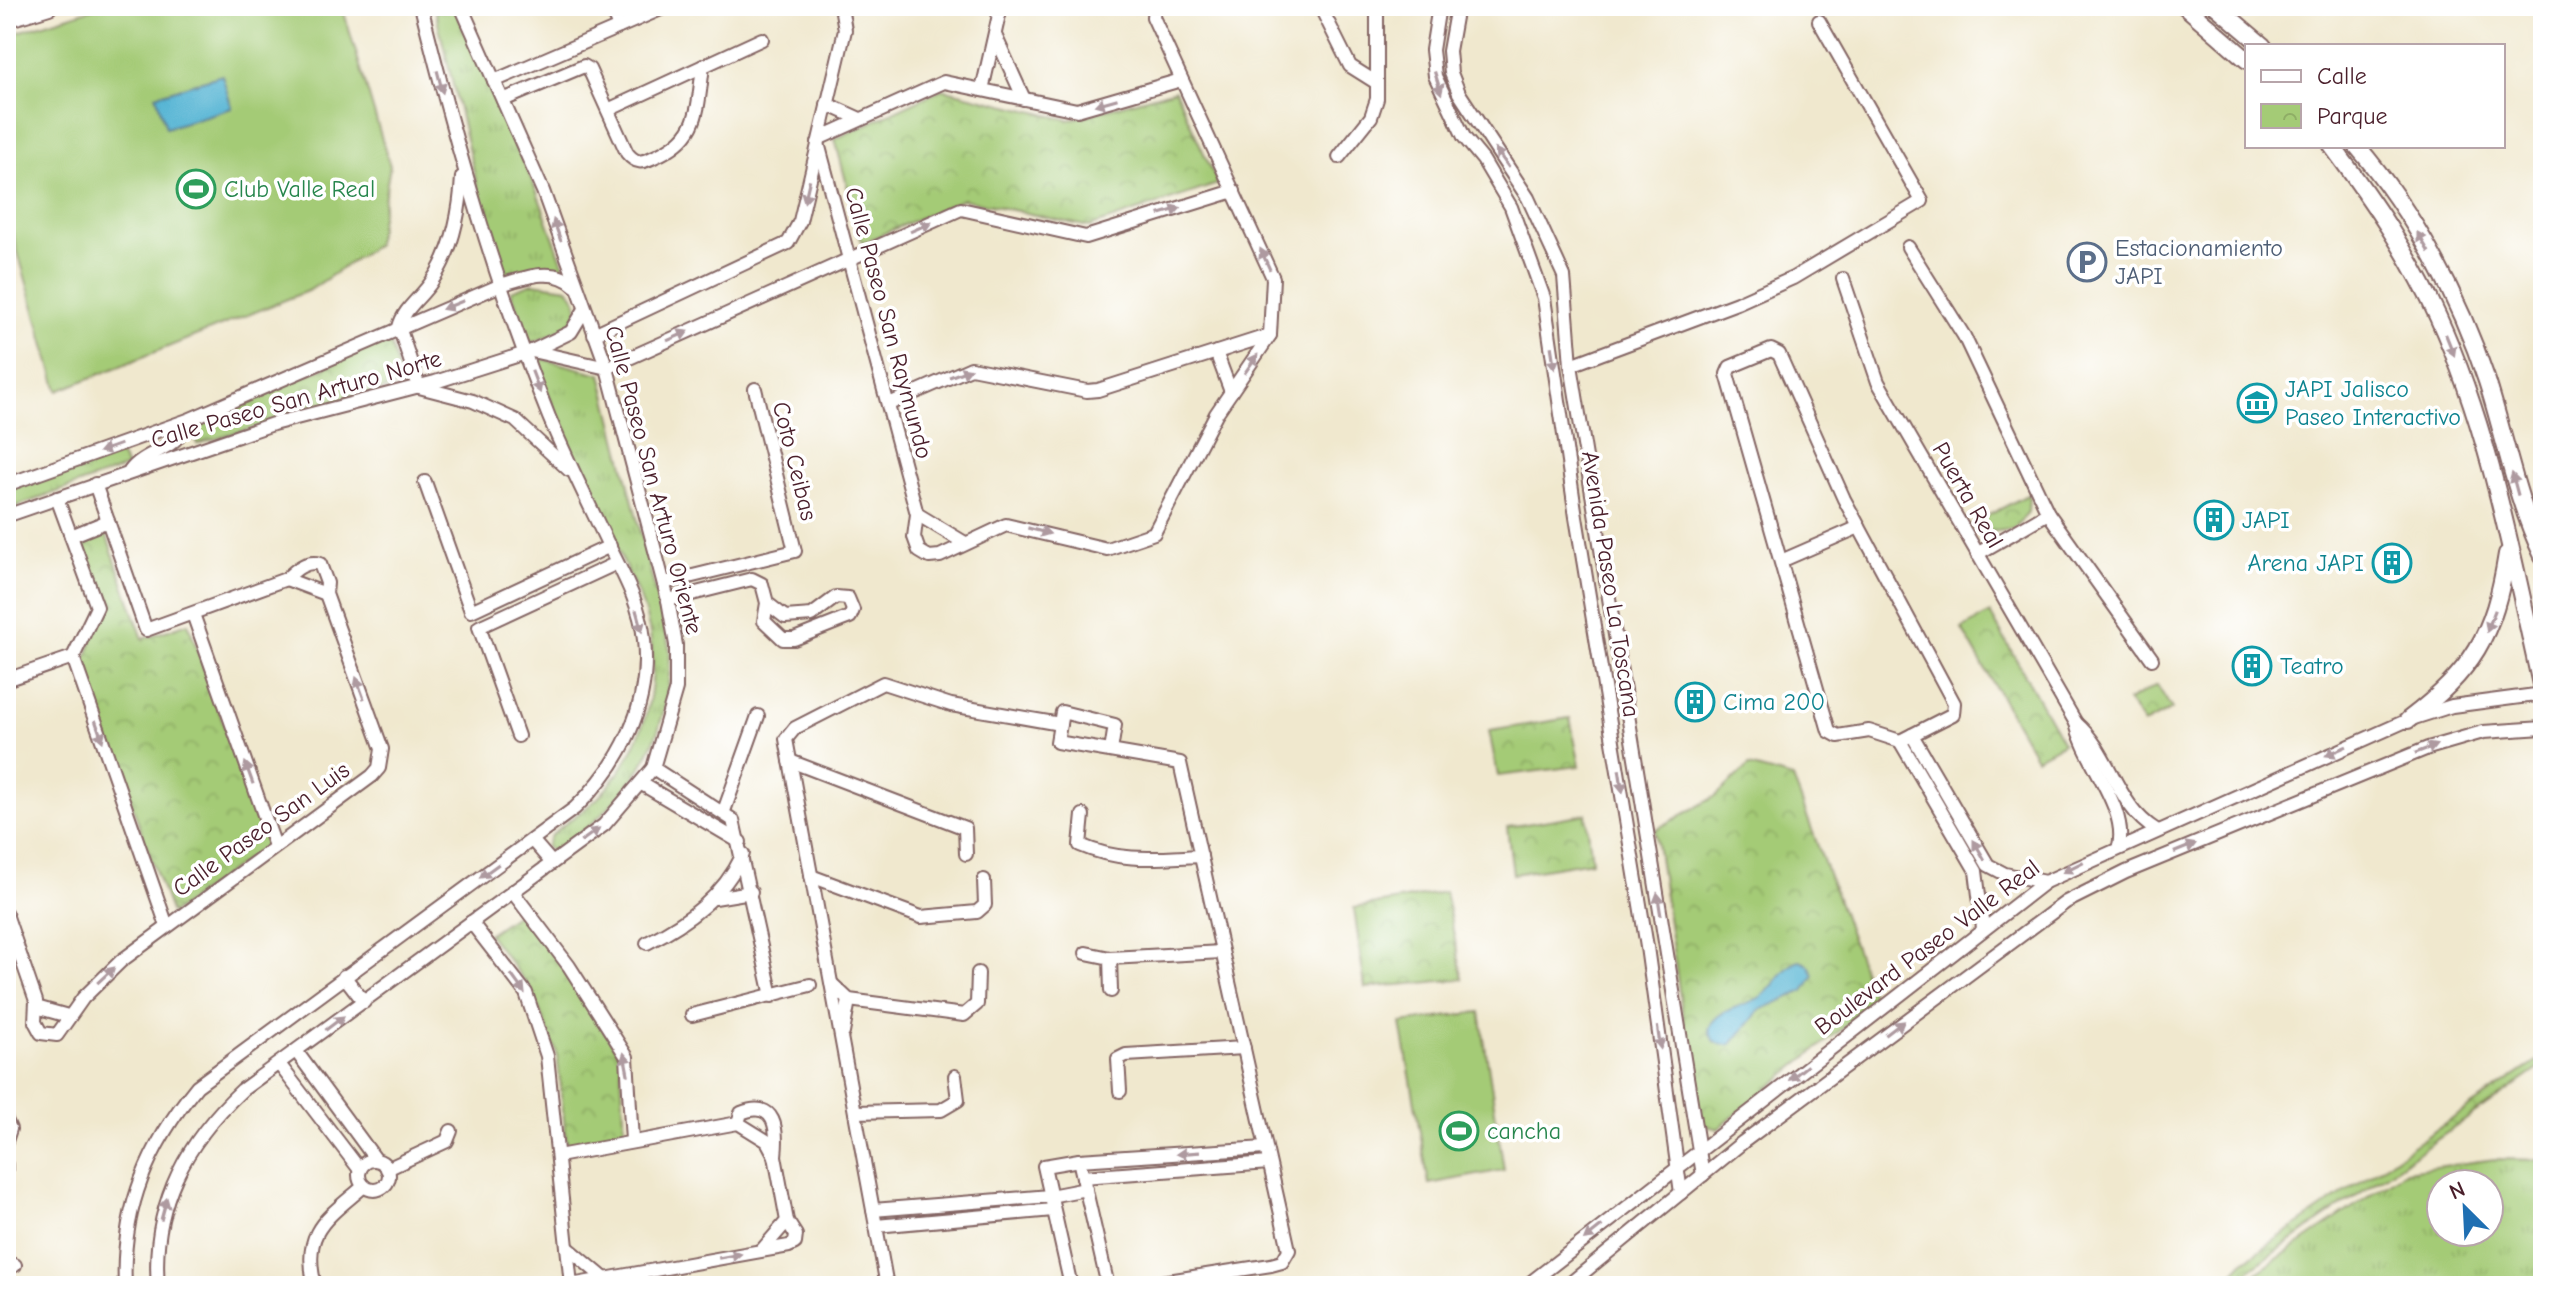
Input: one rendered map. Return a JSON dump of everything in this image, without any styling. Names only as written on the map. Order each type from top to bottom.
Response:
[{"type":"main road","points":[[6,19],[49,6]]},
{"type":"main road","points":[[2185,6],[2245,58]]},
{"type":"main road","points":[[2216,6],[2261,44]]},
{"type":"main road","points":[[2333,148],[2408,259],[2446,335],[2477,419],[2543,693]]},
{"type":"main road","points":[[2359,148],[2418,232],[2456,304],[2486,378],[2520,501],[2543,556]]},
{"type":"main road","points":[[2357,180],[2377,170]]},
{"type":"main road","points":[[2408,720],[2449,688],[2474,657],[2492,621],[2509,545]]},
{"type":"street","points":[[125,1286],[129,1218],[148,1156],[169,1119],[197,1086],[532,840],[597,787],[618,759],[635,721],[643,676],[644,640],[632,594],[577,478],[501,285],[462,171],[421,6]]},
{"type":"street","name":"Calle Paseo San Arturo Oriente","points":[[158,1286],[155,1260],[164,1205],[181,1166],[214,1117],[242,1090],[604,825],[653,768],[676,689],[676,645],[668,600],[607,368],[543,191],[461,6]]},
{"type":"street","points":[[610,6],[619,27]]},
{"type":"street","points":[[494,81],[668,6]]},
{"type":"street","name":"Calle Paseo San Raymundo","points":[[594,334],[788,243],[800,221],[845,30],[841,6]]},
{"type":"street","points":[[982,90],[1001,6]]},
{"type":"street","points":[[889,404],[971,368],[1092,391],[1270,335],[1273,278],[1153,17],[1154,6]]},
{"type":"street","points":[[1320,6],[1350,66],[1377,83]]},
{"type":"street","points":[[1339,157],[1371,117],[1377,99],[1377,6]]},
{"type":"street","name":"Avenida Paseo La Toscana","points":[[1439,6],[1432,50],[1435,76],[1464,137],[1489,169],[1511,207],[1544,298],[1647,947],[1681,1193]]},
{"type":"street","name":"Avenida Paseo La Toscana","points":[[1457,6],[1449,51],[1451,73],[1459,93],[1528,198],[1564,276],[1571,365],[1703,1175]]},
{"type":"street","points":[[1571,365],[1700,318],[1793,278],[1922,201],[1819,21]]},
{"type":"street","points":[[995,35],[1024,99]]},
{"type":"street","points":[[608,110],[762,39]]},
{"type":"street","points":[[503,100],[584,66],[589,69],[633,161],[642,162],[679,146],[690,133],[703,66]]},
{"type":"street","points":[[819,140],[944,82],[1077,110],[1181,80]]},
{"type":"street","points":[[827,104],[860,119]]},
{"type":"street","name":"Calle Paseo San Raymundo","points":[[819,140],[917,514],[914,537],[919,551],[929,557],[940,556],[1011,524],[1107,549],[1152,536],[1231,392],[1270,335]]},
{"type":"street","points":[[462,171],[457,220],[448,249],[434,279],[407,310],[399,327],[419,387],[473,401],[515,420],[547,445],[577,478]]},
{"type":"street","points":[[528,352],[607,368],[961,209],[1086,237],[1234,191]]},
{"type":"street","points":[[1511,207],[1528,198]]},
{"type":"street","points":[[1908,247],[1964,336],[2048,513],[2152,659]]},
{"type":"street","name":"Calle Paseo San Arturo Norte","points":[[6,485],[175,425],[501,285],[542,275],[568,280],[578,288]]},
{"type":"street","name":"Puerta Real","points":[[1843,279],[1878,382],[2076,723],[2081,744],[2121,822],[2119,846]]},
{"type":"street","name":"Calle Paseo San Arturo Norte","points":[[6,516],[273,424],[419,387],[528,352],[571,332],[585,309]]},
{"type":"street","points":[[1771,350],[1779,354],[1859,527],[1954,703],[1953,714],[1906,738],[1877,732],[1838,736],[1829,731],[1727,374],[1730,367],[1771,350]]},
{"type":"street","points":[[1216,352],[1231,392]]},
{"type":"street","name":"Coto Ceibas","points":[[664,583],[795,551],[755,389]]},
{"type":"street","points":[[130,471],[139,458],[175,441],[179,435],[175,425]]},
{"type":"street","points":[[425,482],[471,611],[610,546]]},
{"type":"street","name":"Calle Paseo San Luis","points":[[6,914],[36,1007],[35,1022],[41,1033],[50,1037],[57,1035],[68,1016],[102,978],[167,926],[372,776],[381,762],[382,749],[326,594],[327,583],[317,563],[295,569],[286,579],[146,630],[95,484]]},
{"type":"street","points":[[57,498],[97,607],[73,657],[167,926]]},
{"type":"street","points":[[1977,554],[2048,513]]},
{"type":"street","points":[[917,514],[965,543]]},
{"type":"street","points":[[71,536],[108,521]]},
{"type":"street","points":[[1781,561],[1859,527]]},
{"type":"street","points":[[518,736],[479,627],[617,563]]},
{"type":"street","points":[[286,579],[326,594]]},
{"type":"street","points":[[668,600],[752,579],[762,584],[767,603],[764,621],[783,639],[794,639],[850,617],[853,610],[848,598],[836,597],[812,615],[792,618],[780,615],[767,603]]},
{"type":"street","points":[[1589,591],[1599,588],[1608,590]]},
{"type":"street","points":[[193,614],[275,846]]},
{"type":"street","points":[[1595,626],[1604,628],[1614,624]]},
{"type":"street","points":[[6,680],[73,657]]},
{"type":"street","points":[[887,1286],[786,739],[795,728],[883,683],[951,705],[1060,724]]},
{"type":"street","name":"Boulevard Paseo Valle Real","points":[[1526,1286],[2045,882],[2119,846],[2408,720],[2452,706],[2543,693]]},
{"type":"street","points":[[1609,709],[1629,706]]},
{"type":"street","points":[[1111,751],[1115,725],[1062,712],[1057,742],[1180,763],[1289,1250],[1287,1256],[1271,1265],[1155,1283]]},
{"type":"street","points":[[724,811],[758,716]]},
{"type":"street","name":"Puerta Real","points":[[2076,723],[2093,737],[2135,814],[2156,830]]},
{"type":"street","name":"Boulevard Paseo Valle Real","points":[[1681,1193],[1743,1142],[2066,902],[2126,872],[2442,743],[2483,732],[2543,728]]},
{"type":"street","points":[[1906,738],[1988,865],[2005,874],[2045,882]]},
{"type":"street","points":[[1906,738],[1976,871],[1983,928]]},
{"type":"street","points":[[1615,745],[1635,744]]},
{"type":"street","points":[[790,761],[965,828],[966,854]]},
{"type":"street","points":[[653,768],[724,811],[733,820],[742,848],[772,996]]},
{"type":"street","points":[[2100,781],[2113,774]]},
{"type":"street","points":[[642,784],[742,848]]},
{"type":"street","points":[[1083,815],[1080,845],[1105,856],[1129,860],[1201,856]]},
{"type":"street","points":[[532,840],[552,863]]},
{"type":"street","points":[[715,898],[742,848]]},
{"type":"street","points":[[811,876],[921,917],[977,912],[985,905],[984,880]]},
{"type":"street","points":[[512,891],[569,966],[627,1057],[632,1141]]},
{"type":"street","points":[[647,943],[715,898],[751,892]]},
{"type":"street","points":[[471,922],[526,993],[547,1056],[571,1285],[795,1243],[796,1235],[787,1221],[775,1156],[767,1141],[738,1123],[558,1156]]},
{"type":"street","points":[[1647,947],[1656,941],[1666,944]]},
{"type":"street","points":[[1086,953],[1110,958],[1222,952]]},
{"type":"street","points":[[1110,958],[1111,991]]},
{"type":"street","points":[[831,983],[849,1000],[964,1015],[977,1004],[978,973]]},
{"type":"street","points":[[344,976],[364,1002]]},
{"type":"street","points":[[692,1015],[810,985]]},
{"type":"street","points":[[841,1044],[849,1000]]},
{"type":"street","points":[[36,1007],[68,1016]]},
{"type":"street","points":[[1120,1091],[1118,1059],[1126,1055],[1244,1048]]},
{"type":"street","points":[[296,1051],[376,1160],[387,1169],[388,1178],[383,1186],[374,1190],[364,1186]]},
{"type":"street","points":[[279,1064],[360,1170],[364,1186]]},
{"type":"street","points":[[855,1112],[941,1110],[958,1100],[955,1076]]},
{"type":"street","points":[[738,1123],[741,1113],[753,1108],[765,1111],[774,1121],[778,1134],[775,1156]]},
{"type":"street","points":[[6,1120],[10,1129],[6,1141]]},
{"type":"street","points":[[387,1169],[447,1141],[451,1131]]},
{"type":"street","points":[[1071,1286],[1044,1166],[1079,1160],[1265,1148]]},
{"type":"street","points":[[360,1170],[366,1163],[376,1160]]},
{"type":"street","points":[[1079,1160],[1108,1286]]},
{"type":"street","points":[[873,1210],[1050,1196],[1085,1183],[1269,1163]]},
{"type":"street","points":[[6,1165],[6,1179]]},
{"type":"street","points":[[315,1286],[310,1243],[322,1223],[364,1186]]},
{"type":"street","points":[[1567,1286],[1681,1193]]},
{"type":"street","points":[[876,1226],[1053,1210]]},
{"type":"street","points":[[762,1250],[787,1221]]},
{"type":"street","points":[[567,1247],[605,1279]]},
{"type":"green space","name":"Club Valle Real","points":[[101,6],[342,6],[390,166],[376,245],[310,290],[58,391],[6,211],[6,36]]},
{"type":"green space","points":[[434,6],[454,6],[536,190],[565,269],[543,265],[505,273],[485,218]]},
{"type":"green space","points":[[942,89],[1069,120],[1175,90],[1218,184],[1089,227],[963,199],[862,243],[835,139]]},
{"type":"green space","points":[[533,283],[568,288],[577,309],[569,324],[530,343],[511,291]]},
{"type":"green space","points":[[389,339],[402,385],[197,444],[190,427]]},
{"type":"green space","points":[[535,357],[601,374],[670,650],[663,715],[641,767],[604,812],[555,853],[546,847],[550,837],[598,798],[630,753],[649,704],[652,651],[640,598],[561,428]]},
{"type":"green space","points":[[115,447],[127,467],[6,510],[6,487]]},
{"type":"green space","points":[[2029,494],[2028,512],[2014,529],[1989,532],[1968,526]]},
{"type":"green space","points":[[105,531],[143,639],[188,623],[266,845],[171,914],[83,668],[104,607],[80,540]]},
{"type":"green space","points":[[1990,613],[2063,743],[2036,758],[1962,629]]},
{"type":"green space","points":[[2157,685],[2172,709],[2144,724],[2128,701]]},
{"type":"green space","points":[[1570,718],[1580,766],[1498,776],[1489,731]]},
{"type":"green space","points":[[1749,766],[1793,778],[1875,1002],[1718,1129],[1699,1123],[1655,830],[1716,796]]},
{"type":"green space","points":[[1586,814],[1592,861],[1513,874],[1507,827]]},
{"type":"green space","points":[[1445,892],[1463,979],[1365,988],[1354,908]]},
{"type":"green space","points":[[520,912],[561,965],[620,1055],[625,1135],[567,1148],[557,1053],[531,989],[488,934]]},
{"type":"green space","name":"cancha","points":[[1480,1012],[1504,1170],[1429,1184],[1401,1023]]},
{"type":"green space","points":[[2543,1057],[2543,1066],[2252,1268],[2234,1286],[2220,1286],[2243,1262]]},
{"type":"green space","points":[[2495,1159],[2543,1160],[2543,1286],[2245,1286],[2258,1272],[2406,1171],[2425,1168],[2425,1248],[2505,1248],[2505,1168],[2428,1168]]},
{"type":"water","points":[[222,75],[232,108],[166,128],[156,95]]},
{"type":"water","points":[[1800,961],[1809,965],[1814,975],[1804,991],[1760,1010],[1732,1044],[1724,1045],[1714,1040],[1709,1029],[1712,1022],[1724,1012],[1762,996],[1789,967]]},
{"type":"place","name":"Club Valle Real","points":[[196,189]]},
{"type":"place","name":"Estacionamiento JAPI","points":[[2087,262]]},
{"type":"place","name":"JAPI Jalisco Paseo Interactivo","points":[[2257,403]]},
{"type":"place","name":"JAPI","points":[[2214,520]]},
{"type":"place","name":"Arena JAPI","points":[[2392,563]]},
{"type":"place","name":"Teatro","points":[[2252,666]]},
{"type":"place","name":"Cima 200","points":[[1695,702]]},
{"type":"place","name":"cancha","points":[[1459,1131]]}]
